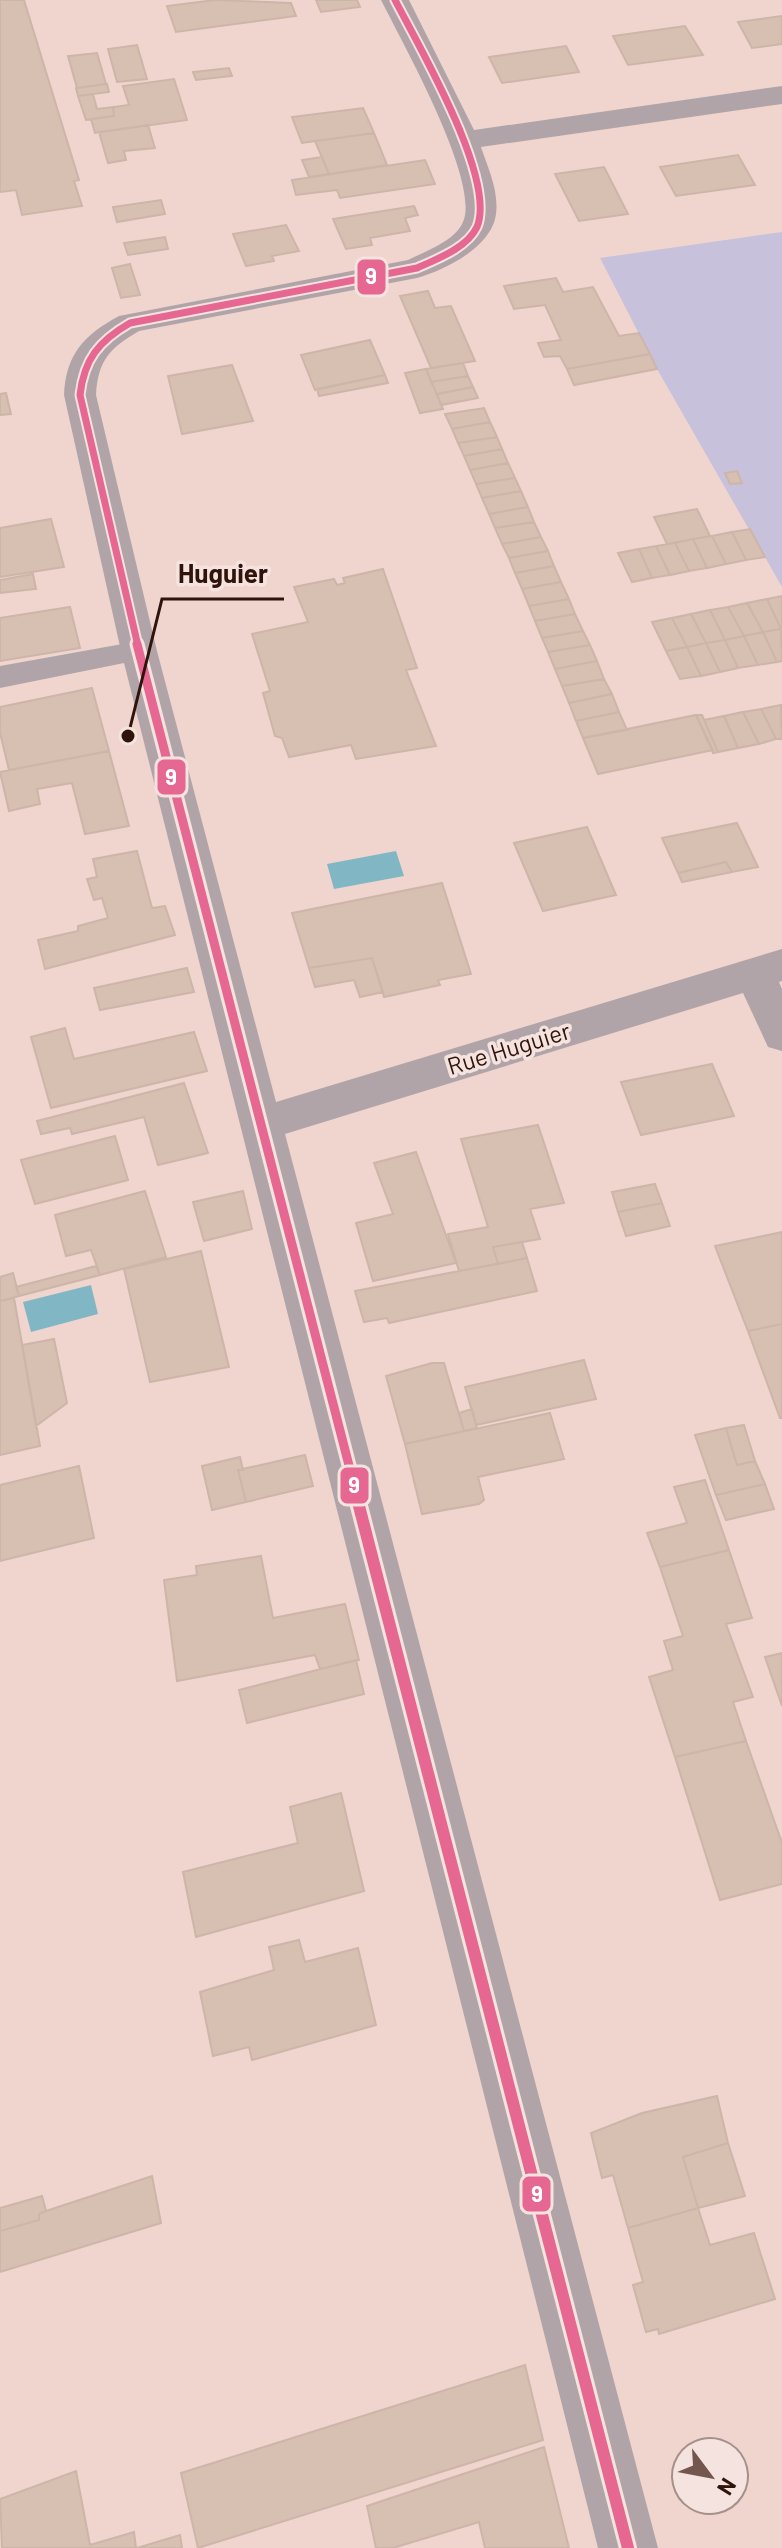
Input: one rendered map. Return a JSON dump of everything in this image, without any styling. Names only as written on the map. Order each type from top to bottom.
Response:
[{"type":"street","points":[[398,0],[480,188],[481,215],[472,232],[448,252],[417,268],[130,323],[101,339],[87,353],[80,370],[80,395],[139,651],[628,2548]]},
{"type":"street","points":[[462,141],[782,95]]},
{"type":"street","name":"Rue Huguier","points":[[263,1123],[768,970],[782,1035]]},
{"type":"lane","points":[[0,677],[139,651]]},
{"type":"shaded area","points":[[782,232],[782,587],[657,369],[600,258]]},
{"type":"water","points":[[396,851],[404,876],[334,889],[327,864]]},
{"type":"water","points":[[91,1285],[98,1314],[31,1332],[23,1302]]},
{"type":"building","points":[[0,0],[24,0],[79,180],[74,181],[82,206],[22,215],[16,190],[0,192]]},
{"type":"building","points":[[215,0],[291,3],[296,16],[176,32],[167,6]]},
{"type":"building","points":[[316,0],[357,0],[360,7],[321,12]]},
{"type":"building","points":[[782,16],[782,44],[752,48],[738,22]]},
{"type":"building","points":[[685,26],[703,55],[628,65],[613,36]]},
{"type":"building","points":[[137,45],[147,79],[117,82],[108,49]]},
{"type":"building","points":[[566,46],[579,72],[502,83],[489,57]]},
{"type":"building","points":[[97,53],[106,84],[77,88],[68,56]]},
{"type":"building","points":[[229,68],[232,76],[196,80],[193,72]]},
{"type":"building","points":[[174,79],[187,120],[95,133],[91,119],[114,116],[113,107],[129,105],[123,86]]},
{"type":"building","points":[[107,84],[109,92],[78,96],[76,88]]},
{"type":"building","points":[[93,94],[97,109],[113,107],[114,116],[86,120],[78,96]]},
{"type":"building","points":[[363,108],[374,133],[302,143],[292,117]]},
{"type":"building","points":[[148,125],[155,148],[124,151],[126,160],[108,163],[99,132]]},
{"type":"building","points":[[374,133],[387,165],[329,174],[315,141]]},
{"type":"building","points":[[738,155],[755,185],[676,196],[660,167]]},
{"type":"building","points":[[322,157],[329,174],[309,177],[302,160]]},
{"type":"building","points":[[425,160],[435,184],[340,198],[337,190],[296,195],[292,180]]},
{"type":"building","points":[[604,167],[628,214],[579,221],[555,174]]},
{"type":"building","points":[[161,200],[165,214],[117,222],[113,207]]},
{"type":"building","points":[[414,206],[418,215],[405,218],[410,231],[370,238],[372,245],[346,249],[333,219]]},
{"type":"building","points":[[286,225],[299,251],[272,256],[274,261],[246,266],[233,234]]},
{"type":"building","points":[[165,237],[168,249],[128,255],[124,243]]},
{"type":"building","points":[[130,264],[140,295],[121,298],[112,268]]},
{"type":"building","points":[[556,278],[563,292],[593,287],[619,336],[639,333],[650,354],[567,369],[560,356],[544,357],[538,343],[561,340],[545,305],[514,309],[504,286]]},
{"type":"building","points":[[428,291],[435,308],[451,306],[475,361],[431,368],[400,296]]},
{"type":"building","points":[[370,340],[385,375],[315,390],[301,355]]},
{"type":"building","points":[[650,354],[657,369],[574,385],[567,369]]},
{"type":"building","points":[[463,363],[468,376],[431,382],[426,369]]},
{"type":"building","points":[[232,365],[253,421],[182,434],[168,376]]},
{"type":"building","points":[[426,369],[443,409],[420,413],[405,373]]},
{"type":"building","points":[[385,375],[388,383],[319,396],[317,389]]},
{"type":"building","points":[[468,376],[473,387],[437,394],[431,382]]},
{"type":"building","points":[[473,387],[478,398],[441,405],[437,394]]},
{"type":"building","points":[[6,393],[11,414],[0,415],[0,394]]},
{"type":"building","points":[[484,408],[490,422],[452,429],[445,414]]},
{"type":"building","points":[[490,422],[497,437],[458,443],[452,429]]},
{"type":"building","points":[[497,437],[502,449],[464,456],[458,443]]},
{"type":"building","points":[[502,449],[508,463],[470,470],[464,456]]},
{"type":"building","points":[[508,463],[515,478],[476,484],[470,470]]},
{"type":"building","points":[[737,471],[742,483],[730,484],[725,473]]},
{"type":"building","points":[[515,478],[521,491],[482,498],[476,484]]},
{"type":"building","points":[[521,491],[528,507],[489,514],[482,498]]},
{"type":"building","points":[[528,507],[534,522],[495,528],[489,514]]},
{"type":"building","points":[[697,509],[710,536],[667,544],[654,517]]},
{"type":"building","points":[[51,519],[64,567],[0,577],[0,528]]},
{"type":"building","points":[[534,522],[541,537],[502,544],[495,528]]},
{"type":"building","points":[[750,529],[765,557],[746,560],[732,532]]},
{"type":"building","points":[[732,532],[746,560],[726,564],[712,536]]},
{"type":"building","points":[[712,536],[726,564],[707,568],[693,539]]},
{"type":"building","points":[[541,537],[548,551],[509,558],[502,544]]},
{"type":"building","points":[[693,539],[707,568],[689,571],[675,543]]},
{"type":"building","points":[[675,543],[689,571],[670,575],[656,546]]},
{"type":"building","points":[[656,546],[670,575],[652,578],[639,549]]},
{"type":"building","points":[[639,549],[652,578],[632,582],[618,553]]},
{"type":"building","points":[[548,551],[554,566],[515,573],[509,558]]},
{"type":"building","points":[[554,566],[561,582],[522,589],[515,573]]},
{"type":"building","points":[[383,569],[417,668],[406,670],[436,746],[356,759],[351,745],[289,757],[282,738],[275,736],[263,693],[270,691],[252,634],[308,622],[294,587],[334,579],[337,585],[345,583],[343,578]]},
{"type":"building","points":[[33,574],[36,589],[0,593],[0,580]]},
{"type":"building","points":[[561,582],[569,599],[529,606],[522,589]]},
{"type":"building","points":[[782,596],[782,628],[781,629],[767,599]]},
{"type":"building","points":[[569,599],[575,614],[535,621],[529,606]]},
{"type":"building","points":[[767,599],[781,629],[763,632],[747,603]]},
{"type":"building","points":[[747,603],[763,632],[744,636],[728,607]]},
{"type":"building","points":[[70,607],[80,648],[0,661],[0,618]]},
{"type":"building","points":[[728,607],[744,636],[725,640],[710,610]]},
{"type":"building","points":[[710,610],[725,640],[706,643],[691,614]]},
{"type":"building","points":[[575,614],[583,631],[542,638],[535,621]]},
{"type":"building","points":[[691,614],[706,643],[687,647],[672,618]]},
{"type":"building","points":[[672,618],[687,647],[666,651],[652,622]]},
{"type":"building","points":[[781,629],[782,661],[777,662],[763,632]]},
{"type":"building","points":[[583,631],[590,645],[548,652],[542,638]]},
{"type":"building","points":[[763,632],[777,662],[758,665],[744,636]]},
{"type":"building","points":[[744,636],[758,665],[738,668],[725,640]]},
{"type":"building","points":[[725,640],[738,668],[720,672],[706,643]]},
{"type":"building","points":[[706,643],[720,672],[701,676],[687,647]]},
{"type":"building","points":[[590,645],[597,661],[555,669],[548,652]]},
{"type":"building","points":[[687,647],[701,676],[680,679],[666,651]]},
{"type":"building","points":[[597,661],[604,679],[562,686],[555,669]]},
{"type":"building","points":[[604,679],[612,694],[569,703],[562,686]]},
{"type":"building","points":[[92,688],[109,751],[9,770],[0,733],[0,707]]},
{"type":"building","points":[[612,694],[619,712],[576,721],[569,703]]},
{"type":"building","points":[[781,705],[782,739],[776,739],[761,709]]},
{"type":"building","points":[[761,709],[776,739],[759,744],[743,712]]},
{"type":"building","points":[[619,712],[627,730],[583,738],[576,721]]},
{"type":"building","points":[[743,712],[759,744],[738,748],[724,716]]},
{"type":"building","points":[[696,715],[713,750],[598,774],[583,738]]},
{"type":"building","points":[[696,715],[702,715],[718,752],[713,753]]},
{"type":"building","points":[[724,716],[738,748],[718,752],[704,720]]},
{"type":"building","points":[[109,751],[129,826],[85,834],[72,783],[37,789],[40,804],[9,811],[0,772]]},
{"type":"building","points":[[737,823],[758,867],[732,872],[726,862],[678,873],[662,838]]},
{"type":"building","points":[[587,827],[616,895],[543,911],[514,843]]},
{"type":"building","points":[[137,851],[152,908],[165,906],[175,935],[45,969],[38,940],[78,931],[78,926],[108,918],[102,898],[94,900],[87,879],[97,877],[93,859]]},
{"type":"building","points":[[726,862],[732,872],[682,882],[678,873]]},
{"type":"building","points":[[442,883],[471,974],[438,980],[440,985],[384,997],[372,958],[309,968],[292,913]]},
{"type":"building","points":[[372,958],[383,992],[360,997],[354,980],[315,987],[309,968]]},
{"type":"building","points":[[187,968],[194,992],[100,1010],[94,988]]},
{"type":"building","points":[[65,1028],[74,1059],[194,1032],[207,1071],[51,1108],[31,1037]]},
{"type":"building","points":[[712,1064],[734,1116],[641,1135],[621,1082]]},
{"type":"building","points":[[184,1083],[208,1153],[158,1165],[144,1117],[72,1134],[70,1128],[41,1134],[37,1121]]},
{"type":"building","points":[[538,1125],[564,1203],[530,1209],[540,1239],[493,1247],[498,1264],[459,1271],[448,1234],[488,1227],[461,1139]]},
{"type":"building","points":[[115,1136],[128,1180],[35,1204],[21,1160]]},
{"type":"building","points":[[416,1152],[456,1263],[373,1281],[356,1223],[393,1214],[374,1163]]},
{"type":"building","points":[[655,1184],[662,1203],[618,1212],[612,1192]]},
{"type":"building","points":[[145,1191],[166,1257],[100,1275],[91,1250],[66,1256],[55,1215]]},
{"type":"building","points":[[243,1191],[252,1229],[204,1241],[193,1202]]},
{"type":"building","points":[[662,1203],[670,1226],[626,1236],[618,1212]]},
{"type":"building","points":[[782,1232],[782,1324],[748,1331],[715,1246]]},
{"type":"building","points":[[522,1242],[527,1258],[498,1264],[493,1247]]},
{"type":"building","points":[[201,1251],[229,1367],[150,1382],[124,1269]]},
{"type":"building","points":[[527,1258],[537,1291],[389,1323],[387,1318],[364,1322],[355,1291]]},
{"type":"building","points":[[96,1266],[100,1275],[19,1296],[16,1287]]},
{"type":"building","points":[[13,1273],[19,1296],[0,1301],[0,1277]]},
{"type":"building","points":[[14,1298],[40,1446],[0,1455],[0,1301]]},
{"type":"building","points":[[782,1324],[782,1418],[780,1418],[748,1331]]},
{"type":"building","points":[[54,1339],[67,1403],[36,1426],[22,1345]]},
{"type":"building","points":[[584,1360],[596,1399],[476,1425],[465,1387]]},
{"type":"building","points":[[432,1363],[444,1363],[464,1431],[405,1444],[386,1376]]},
{"type":"building","points":[[472,1409],[477,1428],[464,1431],[459,1413]]},
{"type":"building","points":[[550,1413],[564,1459],[478,1477],[484,1500],[479,1504],[422,1514],[405,1444]]},
{"type":"building","points":[[744,1425],[755,1461],[737,1465],[726,1428]]},
{"type":"building","points":[[726,1428],[737,1465],[755,1461],[765,1484],[716,1495],[695,1435]]},
{"type":"building","points":[[305,1455],[313,1486],[246,1502],[238,1470]]},
{"type":"building","points":[[240,1457],[243,1470],[238,1470],[246,1502],[212,1510],[202,1466]]},
{"type":"building","points":[[79,1466],[94,1538],[0,1561],[0,1485]]},
{"type":"building","points":[[705,1480],[729,1550],[660,1567],[647,1533],[687,1523],[674,1487]]},
{"type":"building","points":[[765,1484],[774,1509],[726,1520],[716,1495]]},
{"type":"building","points":[[729,1550],[752,1618],[726,1624],[753,1697],[733,1702],[746,1741],[675,1757],[649,1677],[673,1670],[664,1641],[683,1636],[660,1567]]},
{"type":"building","points":[[261,1556],[273,1618],[345,1604],[359,1660],[320,1669],[315,1655],[177,1681],[164,1580],[197,1575],[196,1566]]},
{"type":"building","points":[[782,1653],[782,1706],[765,1657]]},
{"type":"building","points":[[356,1660],[364,1694],[247,1723],[239,1690]]},
{"type":"building","points":[[746,1741],[782,1843],[782,1884],[720,1900],[675,1757]]},
{"type":"building","points":[[341,1793],[364,1891],[196,1937],[183,1872],[298,1843],[290,1807]]},
{"type":"building","points":[[299,1940],[305,1962],[358,1948],[376,2025],[252,2060],[249,2047],[213,2056],[200,1992],[274,1970],[269,1947]]},
{"type":"building","points":[[717,2096],[728,2143],[683,2157],[698,2208],[628,2228],[613,2175],[602,2178],[591,2133],[642,2113]]},
{"type":"building","points":[[728,2143],[745,2196],[698,2208],[683,2157]]},
{"type":"building","points":[[152,2176],[161,2223],[0,2272],[0,2231],[39,2220],[39,2214],[46,2211]]},
{"type":"building","points":[[42,2196],[46,2211],[39,2214],[39,2220],[0,2231],[0,2208]]},
{"type":"building","points":[[698,2208],[710,2245],[754,2233],[775,2299],[659,2334],[658,2329],[646,2332],[633,2285],[643,2282],[628,2228]]},
{"type":"building","points":[[525,2365],[543,2440],[198,2548],[181,2473]]},
{"type":"building","points":[[544,2447],[569,2548],[485,2548],[479,2522],[393,2548],[376,2548],[367,2506]]},
{"type":"building","points":[[76,2471],[90,2545],[134,2532],[136,2548],[2,2548],[0,2499]]},
{"type":"building","points":[[180,2535],[182,2548],[137,2548]]},
{"type":"transit line","name":"9","points":[[395,0],[436,79],[466,148],[481,206],[472,234],[450,252],[417,268],[130,323],[93,351],[84,370],[80,395],[139,651],[628,2548]]},
{"type":"place","name":"Huguier","points":[[128,736]]}]
